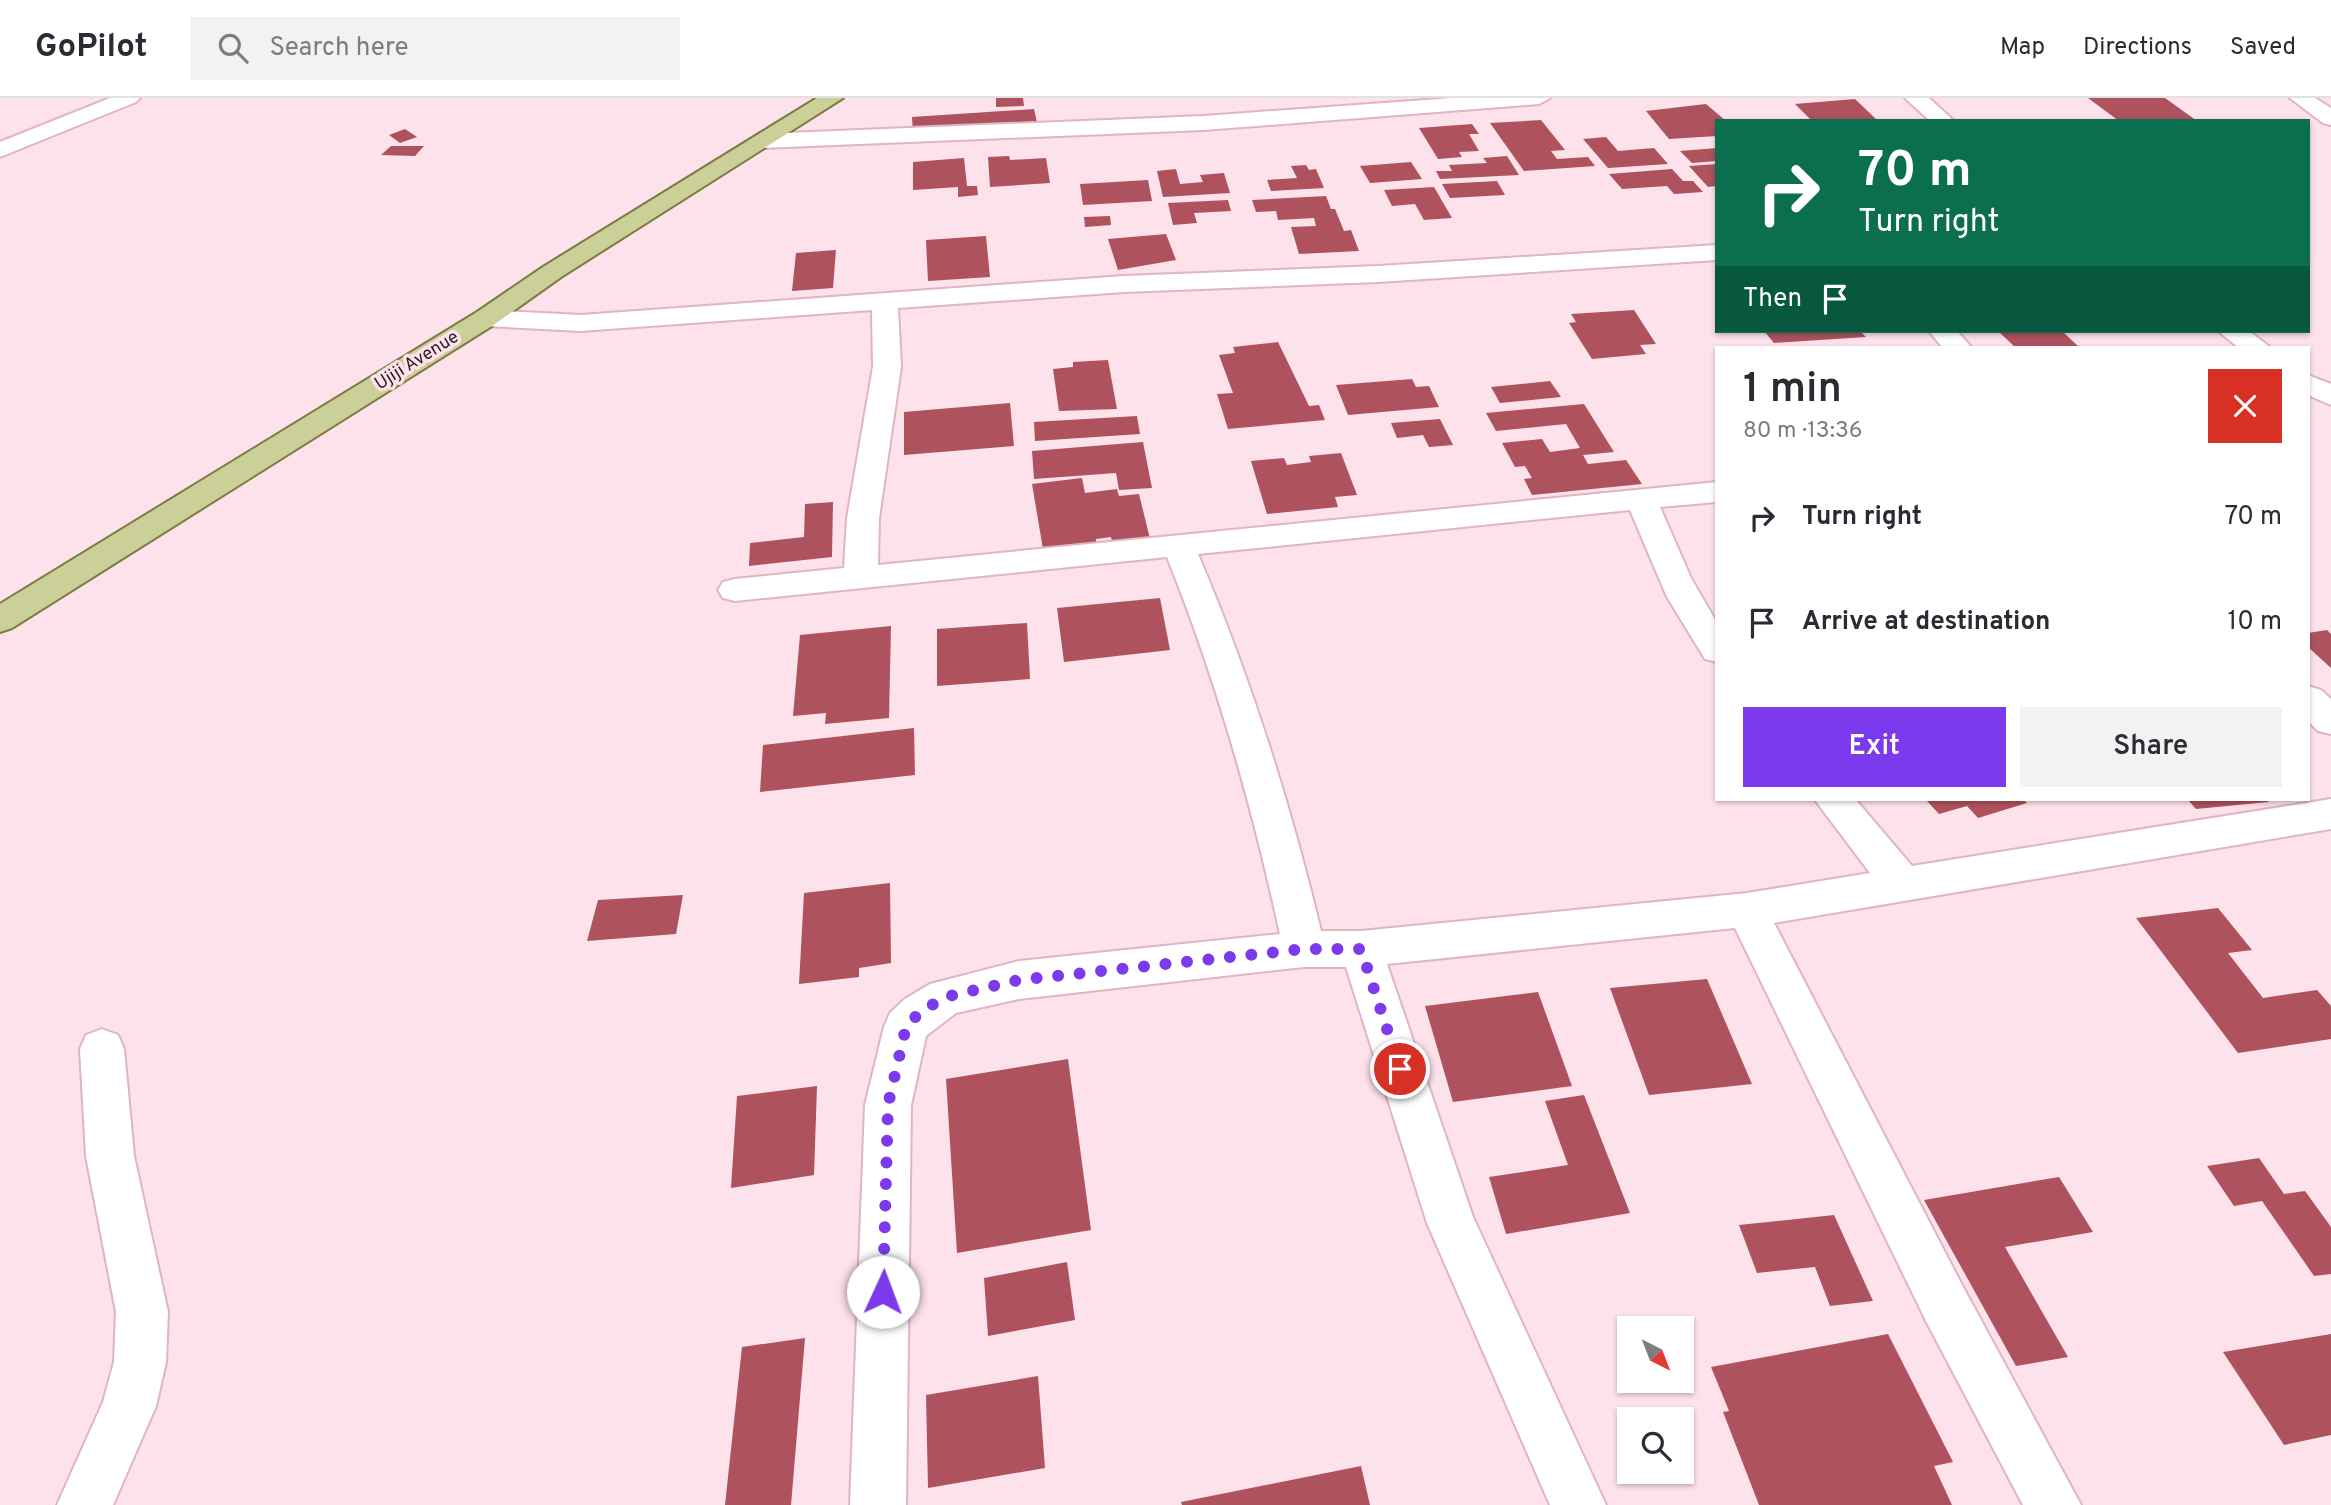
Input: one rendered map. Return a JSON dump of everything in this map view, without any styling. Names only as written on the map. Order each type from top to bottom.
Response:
[{"type":"main road","name":"Ujiji Avenue","points":[[0,620],[486,318],[552,272],[832,98]]},
{"type":"street","points":[[0,150],[129,98]]},
{"type":"street","points":[[1204,123],[1243,98]]},
{"type":"street","points":[[762,141],[1204,123],[1539,98]]},
{"type":"street","points":[[1916,98],[1940,119]]},
{"type":"street","points":[[2301,98],[2331,118]]},
{"type":"street","points":[[486,318],[581,323],[1124,284],[1378,274],[1715,252]]},
{"type":"street","points":[[859,576],[863,557],[863,517],[887,367],[885,302]]},
{"type":"street","points":[[1944,333],[1956,346]]},
{"type":"street","points":[[2234,333],[2254,346]]},
{"type":"street","points":[[2310,384],[2331,397]]},
{"type":"street","points":[[735,590],[1642,502],[1715,492]]},
{"type":"street","points":[[1642,502],[1691,614],[1715,647]]},
{"type":"street","points":[[1180,547],[1213,624],[1238,702],[1281,846],[1304,949]]},
{"type":"street","points":[[2310,701],[2331,721]]},
{"type":"street","points":[[1835,801],[1903,885]]},
{"type":"street","points":[[878,1505],[888,1105],[906,1027],[919,1013],[945,997],[1019,980],[1304,949],[1361,949],[1747,910],[2331,814]]},
{"type":"street","points":[[1747,910],[1944,1303],[2053,1505]]},
{"type":"street","points":[[1361,949],[1451,1223],[1578,1505]]},
{"type":"street","points":[[85,1505],[129,1406],[140,1362],[142,1312],[110,1156],[102,1049]]},
{"type":"building","points":[[996,98],[1023,98],[1024,106],[996,107]]},
{"type":"building","points":[[2088,98],[2165,98],[2194,119],[2116,119]]},
{"type":"building","points":[[1855,99],[1876,119],[1810,119],[1795,104]]},
{"type":"building","points":[[1706,104],[1724,119],[1715,119],[1715,136],[1669,139],[1646,111]]},
{"type":"building","points":[[1034,109],[1038,127],[913,135],[912,117]]},
{"type":"building","points":[[1541,120],[1565,150],[1551,151],[1557,159],[1588,157],[1595,166],[1524,171],[1490,123]]},
{"type":"building","points":[[1472,124],[1479,134],[1469,134],[1479,151],[1459,152],[1462,157],[1438,159],[1419,128]]},
{"type":"building","points":[[405,129],[417,137],[400,143],[389,135]]},
{"type":"building","points":[[1606,137],[1618,151],[1654,148],[1668,164],[1608,168],[1583,139]]},
{"type":"building","points":[[391,146],[424,146],[415,156],[381,155]]},
{"type":"building","points":[[1715,148],[1715,161],[1692,163],[1680,151]]},
{"type":"building","points":[[1009,156],[1010,160],[1046,158],[1050,183],[990,187],[988,157]]},
{"type":"building","points":[[1507,156],[1519,175],[1440,179],[1436,171],[1452,171],[1449,165],[1487,163],[1483,158]]},
{"type":"building","points":[[964,158],[967,186],[977,186],[978,195],[958,197],[958,187],[913,190],[913,162]]},
{"type":"building","points":[[1411,162],[1422,179],[1370,183],[1360,166]]},
{"type":"building","points":[[1715,164],[1715,186],[1708,187],[1689,166]]},
{"type":"building","points":[[1306,165],[1309,170],[1316,169],[1324,188],[1271,191],[1267,180],[1297,178],[1291,166]]},
{"type":"building","points":[[1176,169],[1180,184],[1203,182],[1200,175],[1224,173],[1230,193],[1163,197],[1157,171]]},
{"type":"building","points":[[1672,169],[1683,181],[1693,181],[1703,192],[1674,194],[1667,186],[1622,189],[1609,174]]},
{"type":"building","points":[[1148,180],[1152,201],[1083,205],[1080,184]]},
{"type":"building","points":[[1497,181],[1505,195],[1450,198],[1442,184]]},
{"type":"building","points":[[1434,187],[1452,218],[1424,220],[1415,204],[1392,206],[1384,190]]},
{"type":"building","points":[[1326,196],[1344,231],[1351,230],[1359,251],[1299,254],[1291,227],[1316,226],[1314,218],[1278,220],[1276,211],[1256,212],[1252,200]]},
{"type":"building","points":[[1228,200],[1231,211],[1194,213],[1197,223],[1173,225],[1168,203]]},
{"type":"building","points":[[1110,216],[1111,225],[1085,227],[1084,217]]},
{"type":"building","points":[[1166,234],[1176,260],[1118,270],[1108,239]]},
{"type":"building","points":[[986,236],[990,277],[928,281],[926,240]]},
{"type":"building","points":[[836,250],[833,288],[792,291],[796,253]]},
{"type":"building","points":[[1634,310],[1656,344],[1640,345],[1646,354],[1592,359],[1569,323],[1576,322],[1571,314]]},
{"type":"building","points":[[1766,333],[1862,333],[1866,337],[1774,343]]},
{"type":"building","points":[[2000,333],[2064,333],[2078,346],[2014,346]]},
{"type":"building","points":[[1278,342],[1309,406],[1319,405],[1325,420],[1228,429],[1217,394],[1233,393],[1219,355],[1235,353],[1233,347]]},
{"type":"building","points":[[1108,360],[1117,409],[1059,411],[1053,369],[1073,367],[1073,362]]},
{"type":"building","points":[[1412,379],[1416,387],[1429,386],[1439,407],[1348,415],[1336,385]]},
{"type":"building","points":[[1550,381],[1561,397],[1500,403],[1491,387]]},
{"type":"building","points":[[1010,403],[1014,446],[904,455],[904,412]]},
{"type":"building","points":[[1584,404],[1614,452],[1583,455],[1588,464],[1626,460],[1642,484],[1532,495],[1524,479],[1532,478],[1525,466],[1515,467],[1502,443],[1542,439],[1550,452],[1580,448],[1566,424],[1496,431],[1486,413]]},
{"type":"building","points":[[1137,416],[1140,434],[1035,441],[1034,422]]},
{"type":"building","points":[[1440,419],[1453,445],[1429,447],[1423,435],[1397,438],[1391,423]]},
{"type":"building","points":[[1143,442],[1152,488],[1119,490],[1116,473],[1034,479],[1032,451]]},
{"type":"building","points":[[1341,453],[1357,495],[1335,497],[1338,507],[1267,514],[1251,461],[1284,458],[1287,465],[1311,462],[1309,456]]},
{"type":"building","points":[[1082,478],[1085,493],[1117,489],[1119,496],[1139,494],[1151,543],[1113,547],[1111,537],[1096,539],[1097,549],[1044,555],[1032,484]]},
{"type":"building","points":[[833,502],[832,557],[749,566],[750,543],[804,537],[805,504]]},
{"type":"building","points":[[1160,598],[1170,650],[1064,662],[1057,608]]},
{"type":"building","points":[[1027,623],[1030,679],[937,686],[937,629]]},
{"type":"building","points":[[891,626],[889,718],[825,724],[826,713],[793,716],[800,635]]},
{"type":"building","points":[[2327,630],[2331,634],[2331,668],[2310,649],[2310,633]]},
{"type":"building","points":[[914,728],[915,775],[760,792],[763,745]]},
{"type":"building","points":[[1927,801],[2027,803],[1978,818],[1967,806],[1939,814]]},
{"type":"building","points":[[2189,801],[2268,801],[2268,802],[2196,809]]},
{"type":"building","points":[[890,883],[891,963],[859,968],[859,977],[799,984],[804,893]]},
{"type":"building","points":[[683,895],[676,934],[587,941],[598,900]]},
{"type":"building","points":[[2218,908],[2252,950],[2228,953],[2263,998],[2317,990],[2331,1006],[2331,1039],[2238,1053],[2136,918]]},
{"type":"building","points":[[1707,979],[1752,1084],[1649,1095],[1610,988]]},
{"type":"building","points":[[1538,992],[1572,1086],[1453,1102],[1425,1006]]},
{"type":"building","points":[[1068,1059],[1091,1230],[957,1253],[946,1079]]},
{"type":"building","points":[[817,1086],[814,1175],[731,1188],[737,1096]]},
{"type":"building","points":[[1584,1095],[1630,1213],[1506,1234],[1489,1177],[1568,1165],[1545,1101]]},
{"type":"building","points":[[2259,1158],[2284,1194],[2305,1191],[2331,1227],[2331,1274],[2314,1276],[2262,1201],[2234,1206],[2207,1166]]},
{"type":"building","points":[[2059,1177],[2093,1232],[2005,1247],[2068,1357],[2016,1366],[1924,1200]]},
{"type":"building","points":[[1834,1215],[1873,1301],[1830,1306],[1815,1267],[1757,1273],[1739,1225]]},
{"type":"building","points":[[1067,1262],[1075,1320],[988,1336],[984,1278]]},
{"type":"building","points":[[1888,1334],[1953,1462],[1934,1466],[1952,1505],[1759,1505],[1723,1412],[1729,1411],[1711,1367]]},
{"type":"building","points":[[2331,1334],[2331,1435],[2284,1445],[2223,1352]]},
{"type":"building","points":[[805,1338],[791,1505],[725,1505],[742,1347]]},
{"type":"building","points":[[1038,1376],[1045,1468],[928,1488],[926,1395]]},
{"type":"building","points":[[1361,1466],[1370,1505],[1182,1505],[1181,1502]]},
{"type":"route","points":[[883,1292],[888,1105],[906,1027],[919,1013],[945,997],[1019,980],[1304,949],[1361,949],[1400,1069]]}]
